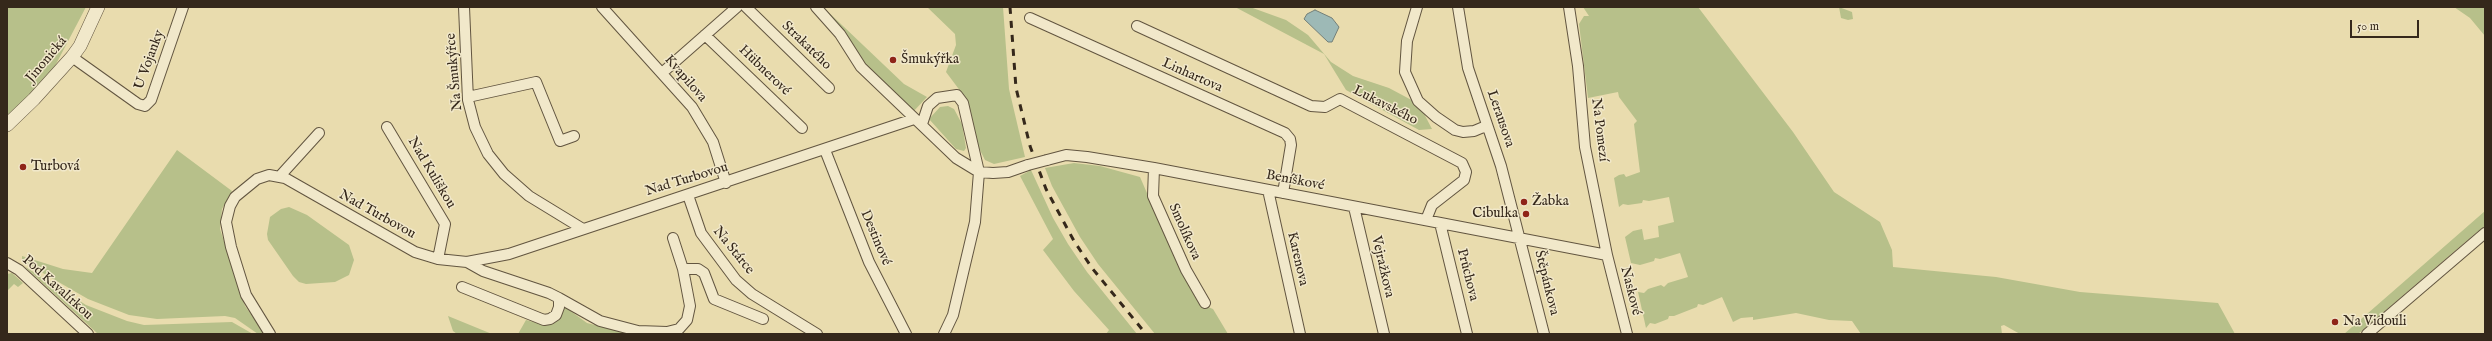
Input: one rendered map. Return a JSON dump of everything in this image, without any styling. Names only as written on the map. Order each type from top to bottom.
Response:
[{"type":"street","name":"Jinonická","points":[[7,125],[34,99],[72,57],[80,46],[98,7]]},
{"type":"street","name":"U Vojanky","points":[[72,57],[138,104],[145,106],[151,100],[183,7]]},
{"type":"street","name":"Na Šmukýřce","points":[[464,7],[468,97],[475,127],[488,154],[504,174],[529,196],[583,228]]},
{"type":"street","name":"Kvapilova","points":[[602,7],[692,107],[713,142],[726,183]]},
{"type":"street","points":[[662,73],[737,7]]},
{"type":"street","name":"Strakatého","points":[[746,7],[829,88]]},
{"type":"street","points":[[816,7],[840,34],[861,67],[956,158],[979,172]]},
{"type":"street","points":[[1417,7],[1406,41],[1405,66],[1409,83],[1418,101],[1436,117],[1455,130],[1463,132],[1486,126]]},
{"type":"street","name":"Lerausova","points":[[1458,7],[1468,68],[1486,126],[1501,166],[1516,230],[1521,240]]},
{"type":"street","name":"Na Pomezí","points":[[1569,7],[1578,73],[1585,147],[1607,255]]},
{"type":"street","name":"Linhartova","points":[[1030,18],[1285,133],[1290,139],[1291,145],[1283,193]]},
{"type":"street","name":"Lukavského","points":[[1137,26],[1311,106],[1326,107],[1340,99],[1462,163],[1466,172],[1464,180],[1432,205],[1426,220]]},
{"type":"street","name":"Hübnerové","points":[[706,35],[802,128]]},
{"type":"street","points":[[468,97],[536,82],[560,141],[574,136]]},
{"type":"street","points":[[918,122],[928,106],[937,98],[957,95],[963,104],[979,172],[975,222],[953,315],[944,334]]},
{"type":"street","name":"Nad Turbovou","points":[[280,176],[398,243],[438,259],[467,262],[509,254],[583,228],[825,150],[918,122]]},
{"type":"street","name":"Nad Kuliškou","points":[[386,127],[445,224],[438,259]]},
{"type":"street","points":[[270,334],[246,295],[231,247],[226,222],[230,206],[242,191],[257,179],[269,175],[280,176],[319,133]]},
{"type":"street","name":"Destinové","points":[[825,150],[869,262],[906,334]]},
{"type":"street","name":"Beníškové","points":[[979,172],[1008,172],[1028,165],[1066,156],[1087,157],[1154,168],[1426,220],[1521,240],[1607,255]]},
{"type":"street","name":"Smolíkova","points":[[1154,168],[1153,196],[1186,270],[1205,303]]},
{"type":"street","name":"Karenova","points":[[1268,190],[1300,334]]},
{"type":"street","name":"Na Stárce","points":[[688,195],[701,233],[736,280],[752,294],[817,334]]},
{"type":"street","name":"Vejražkova","points":[[1354,207],[1384,334]]},
{"type":"street","name":"Průchova","points":[[1440,223],[1467,334]]},
{"type":"street","points":[[2367,334],[2485,233]]},
{"type":"street","points":[[673,238],[683,269],[698,269],[704,273],[710,293],[714,299],[763,319]]},
{"type":"street","name":"Štěpánkova","points":[[1521,240],[1544,334]]},
{"type":"street","name":"Naskové","points":[[1607,255],[1626,334]]},
{"type":"street","name":"Nad Turbovou","points":[[467,262],[473,267],[559,298],[600,321],[638,331],[667,332],[679,329],[688,320],[690,306],[683,269]]},
{"type":"street","name":"Pod Kavalírkou","points":[[7,263],[19,270],[88,334]]},
{"type":"street","points":[[462,287],[544,320],[550,319],[556,315],[559,298]]},
{"type":"green space","points":[[7,7],[86,7],[55,66],[15,110],[7,115]]},
{"type":"green space","points":[[823,7],[904,84],[927,97],[912,113],[865,66]]},
{"type":"green space","points":[[927,7],[1003,7],[1009,89],[1025,157],[994,164],[985,160],[980,150],[977,149],[967,100],[946,72],[956,45],[955,34]]},
{"type":"green space","points":[[1235,7],[1250,7],[1286,20],[1308,35],[1331,62],[1353,76],[1389,88],[1419,104],[1432,129],[1419,130],[1346,90],[1324,54]]},
{"type":"green space","points":[[1583,7],[1698,7],[1793,132],[1834,192],[1880,222],[1892,250],[1893,267],[1996,277],[2080,292],[2218,303],[2235,334],[2020,334],[2004,325],[2001,326],[2002,334],[1861,334],[1852,321],[1829,320],[1796,313],[1753,320],[1753,317],[1741,318],[1733,322],[1722,297],[1703,305],[1698,304],[1697,307],[1674,316],[1669,316],[1668,319],[1655,324],[1650,323],[1646,328],[1638,292],[1644,293],[1648,289],[1661,285],[1664,287],[1668,283],[1688,277],[1680,253],[1660,259],[1655,258],[1654,261],[1640,265],[1631,263],[1625,237],[1633,231],[1642,229],[1644,240],[1659,237],[1658,226],[1674,222],[1669,197],[1649,201],[1643,200],[1642,203],[1628,205],[1623,204],[1619,207],[1614,178],[1619,175],[1624,174],[1626,177],[1640,172],[1634,124],[1637,121],[1619,97],[1618,92],[1588,98],[1579,24],[1584,16],[1589,16]]},
{"type":"green space","points":[[1839,7],[1852,12],[1853,19],[1848,20],[1841,18]]},
{"type":"green space","points":[[2454,7],[2485,7],[2485,36],[2470,18]]},
{"type":"green space","points":[[948,106],[954,109],[962,124],[966,148],[964,151],[956,149],[929,119],[940,107]]},
{"type":"green space","points":[[177,150],[232,191],[222,209],[220,229],[245,306],[265,334],[258,334],[235,318],[225,316],[157,319],[129,315],[88,299],[22,261],[22,256],[63,269],[92,273]]},
{"type":"green space","points":[[1074,163],[1100,166],[1140,177],[1180,269],[1203,305],[1213,309],[1228,334],[1155,334],[1098,264],[1080,237],[1052,186],[1045,168]]},
{"type":"green space","points":[[1031,170],[1053,218],[1068,244],[1087,272],[1137,334],[1106,334],[1109,330],[1074,291],[1043,250],[1053,239],[1020,176]]},
{"type":"green space","points":[[289,207],[307,215],[349,245],[354,260],[349,275],[335,282],[306,284],[299,282],[293,276],[268,240],[267,234],[270,217],[281,209]]},
{"type":"green space","points":[[2485,211],[2485,228],[2477,232],[2358,334],[2344,334]]},
{"type":"green space","points":[[24,266],[86,305],[127,321],[144,325],[232,322],[253,334],[98,334]]},
{"type":"green space","points":[[12,273],[23,283],[18,287],[14,284],[7,291],[7,274]]},
{"type":"green space","points":[[565,307],[587,323],[630,334],[518,334],[526,320],[545,325],[556,321],[561,316]]},
{"type":"green space","points":[[448,316],[492,334],[457,334],[453,331]]},
{"type":"water","points":[[1315,10],[1332,18],[1339,27],[1332,42],[1328,42],[1304,19],[1307,14]]},
{"type":"railway","points":[[1010,7],[1016,88],[1030,146],[1046,189],[1074,241],[1092,268],[1146,334]]},
{"type":"place","name":"Šmukýřka","points":[[893,60]]},
{"type":"place","name":"Turbová","points":[[23,167]]},
{"type":"place","name":"Žabka","points":[[1524,202]]},
{"type":"place","name":"Cibulka","points":[[1526,214]]},
{"type":"place","name":"Na Vidouli","points":[[2335,322]]}]
